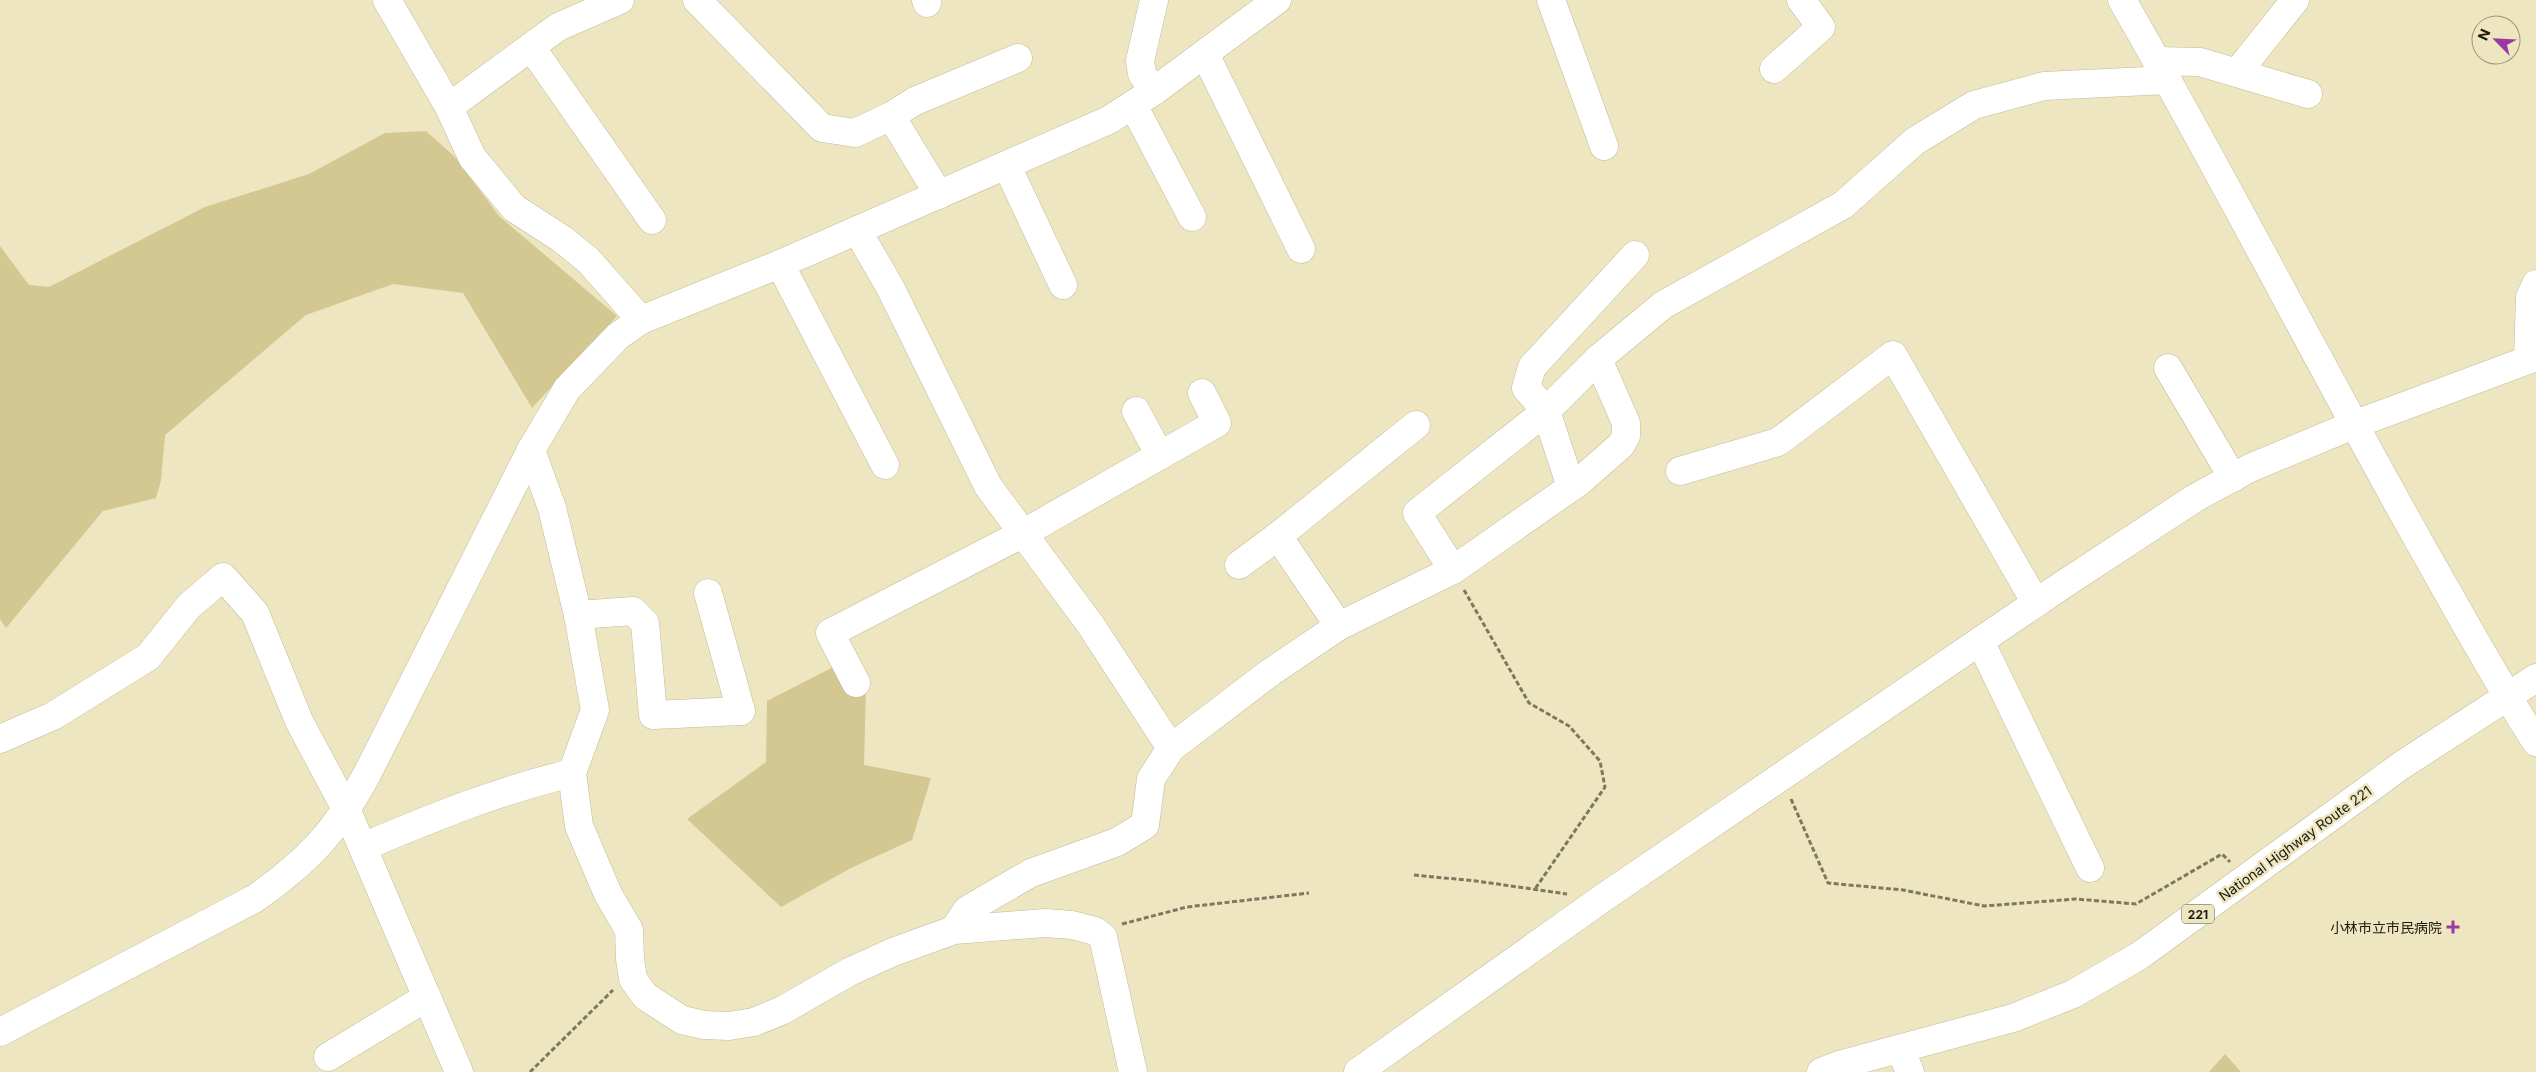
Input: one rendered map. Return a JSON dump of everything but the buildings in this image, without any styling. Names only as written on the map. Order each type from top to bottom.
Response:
[{"type":"main road","points":[[387,0],[449,108],[472,157],[514,208],[562,239],[588,260],[642,320]]},
{"type":"main road","points":[[449,108],[558,27],[620,0]]},
{"type":"main road","points":[[697,0],[822,128],[855,133],[892,116],[915,100],[1018,58]]},
{"type":"main road","points":[[1154,0],[1140,61],[1144,98],[1192,218]]},
{"type":"main road","points":[[0,1032],[254,899],[283,879],[316,849],[347,811],[530,450],[567,389],[618,336],[642,320],[780,264],[1110,120],[1144,98],[1277,0]]},
{"type":"main road","points":[[1551,0],[1604,146]]},
{"type":"main road","points":[[1774,69],[1821,27],[1801,0]]},
{"type":"main road","points":[[2122,0],[2163,71],[2353,425],[2506,696],[2536,742]]},
{"type":"main road","points":[[2237,73],[2295,0]]},
{"type":"main road","points":[[531,47],[652,220]]},
{"type":"main road","points":[[1205,54],[1301,249]]},
{"type":"main road","points":[[1452,570],[1417,513],[1546,411],[1598,359],[1663,305],[1843,205],[1915,141],[1974,105],[2044,86],[2163,71],[2200,62],[2308,94]]},
{"type":"main road","points":[[892,116],[939,195]]},
{"type":"main road","points":[[1007,166],[1063,285]]},
{"type":"main road","points":[[857,230],[890,287],[988,486],[1090,624],[1172,748]]},
{"type":"main road","points":[[1571,488],[1546,411],[1526,388],[1532,367],[1635,255]]},
{"type":"main road","points":[[780,264],[885,465]]},
{"type":"main road","points":[[1358,1072],[1600,900],[2036,603],[2195,498],[2234,478],[2353,425],[2532,359],[2530,297],[2536,284]]},
{"type":"main road","points":[[1680,471],[1778,442],[1893,355],[2036,603]]},
{"type":"main road","points":[[954,930],[967,910],[1031,874],[1117,842],[1145,825],[1151,779],[1172,748],[1272,672],[1339,626],[1452,570],[1571,488],[1621,445],[1626,436],[1626,423],[1598,359]]},
{"type":"main road","points":[[2168,368],[2234,478]]},
{"type":"main road","points":[[856,683],[830,633],[1022,534],[1217,423],[1202,393]]},
{"type":"main road","points":[[1136,411],[1160,456]]},
{"type":"main road","points":[[1239,566],[1416,425]]},
{"type":"main road","points":[[530,450],[552,508],[578,615],[595,710],[572,773],[579,826],[608,894],[629,930],[633,979],[645,996],[682,1020],[704,1025],[729,1026],[754,1022],[783,1010],[849,972],[893,952],[954,930],[1045,923],[1072,924],[1095,931],[1103,937],[1107,947],[1133,1072]]},
{"type":"main road","points":[[1278,536],[1339,626]]},
{"type":"main road","points":[[0,738],[53,716],[148,657],[189,606],[223,577],[255,613],[299,721],[347,811],[460,1072]]},
{"type":"main road","points":[[578,615],[633,612],[645,623],[653,715],[741,711],[708,593]]},
{"type":"main road","points":[[1980,641],[2090,868]]},
{"type":"main road","name":"National Highway Route 221","points":[[1822,1072],[1905,1060],[2073,994],[2139,956],[2402,765],[2536,678]]},
{"type":"main road","points":[[363,847],[447,812],[534,782],[572,773]]},
{"type":"main road","points":[[328,1057],[427,997]]},
{"type":"path","points":[[1452,570],[1530,703],[1569,726],[1600,761],[1605,787],[1535,889]]},
{"type":"path","points":[[1782,777],[1828,883],[1903,890],[1984,906],[2076,899],[2136,904],[2222,854],[2247,878]]},
{"type":"path","points":[[1414,875],[1535,889],[1600,900]]},
{"type":"path","points":[[1095,931],[1186,907],[1309,893]]},
{"type":"path","points":[[530,1072],[632,972]]},
{"type":"shaded area","points":[[426,131],[455,157],[499,216],[617,316],[532,408],[463,293],[393,284],[306,315],[165,435],[161,480],[156,498],[103,511],[6,628],[0,619],[0,246],[29,285],[49,287],[205,207],[309,174],[385,133]]},
{"type":"shaded area","points":[[843,662],[866,686],[864,765],[931,778],[912,840],[851,868],[781,907],[687,819],[766,762],[767,701]]},
{"type":"shaded area","points":[[2225,1054],[2241,1072],[2209,1072]]},
{"type":"place","name":"小林市立市民病院","points":[[2453,927]]}]
